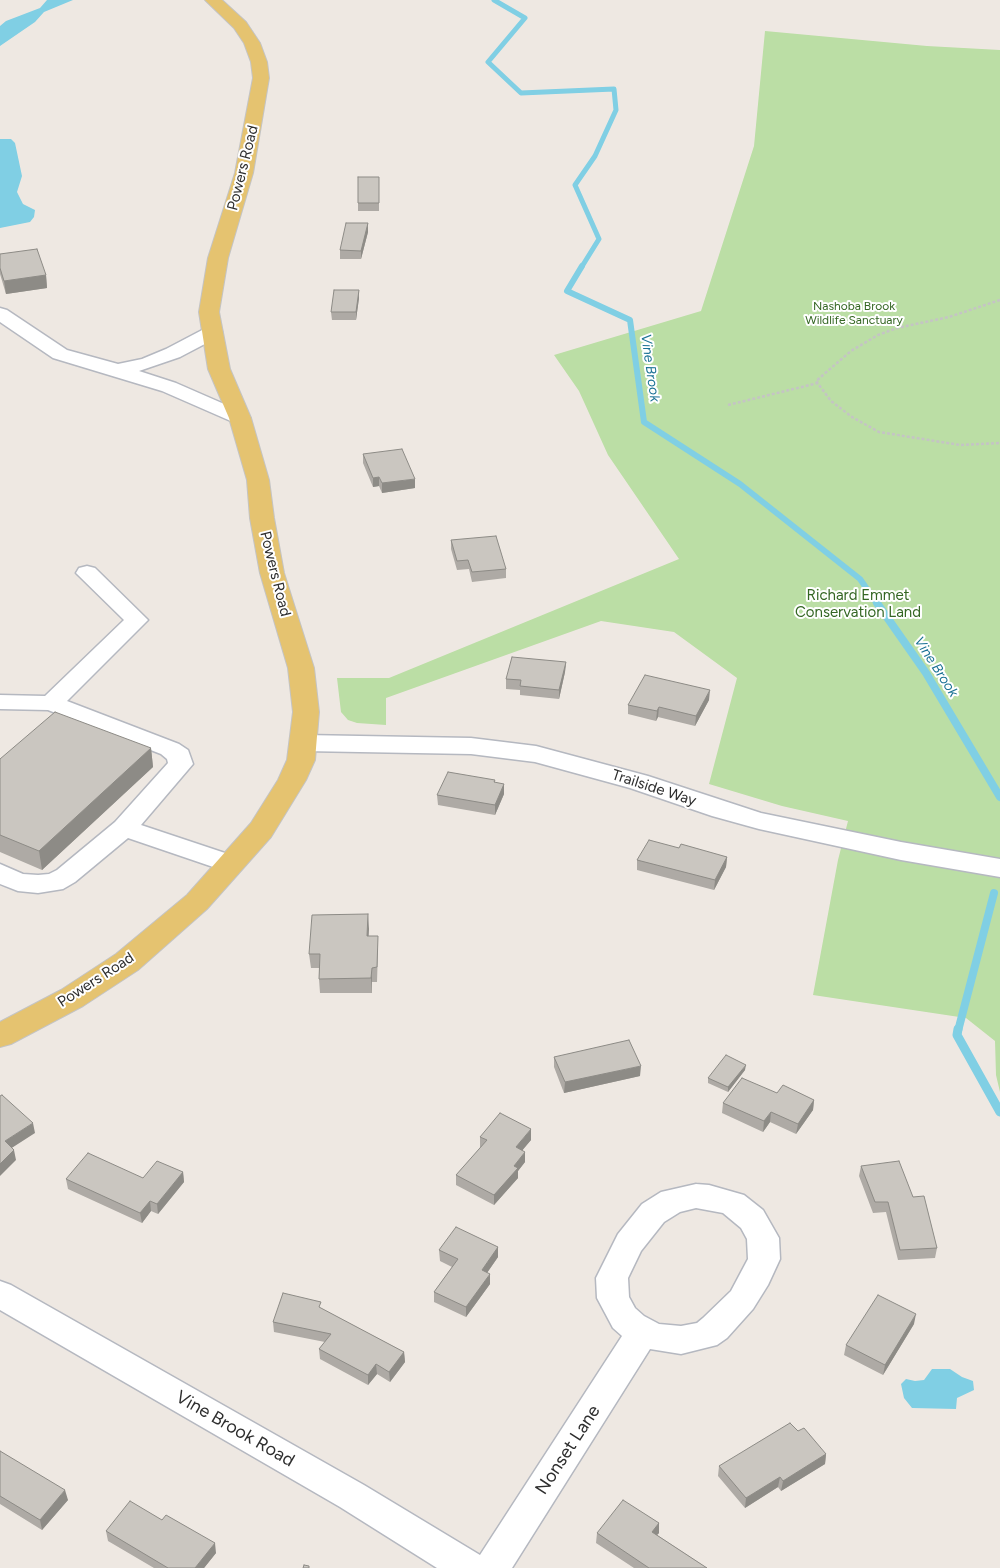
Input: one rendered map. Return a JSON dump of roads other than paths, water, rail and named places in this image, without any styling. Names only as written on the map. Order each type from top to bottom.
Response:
[{"type":"main road","name":"Powers Road","points":[[0,1036],[72,998],[127,962],[197,902],[261,830],[292,780],[301,760],[306,712],[301,668],[272,574],[262,518],[258,480],[240,418],[219,369],[209,312],[218,258],[244,172],[261,78],[259,62],[252,43],[240,25],[213,0]]},
{"type":"street","points":[[0,314],[60,354],[169,387],[240,418]]},
{"type":"street","points":[[118,370],[148,363],[173,353],[212,332]]},
{"type":"street","points":[[51,703],[137,620],[87,573]]},
{"type":"street","points":[[0,702],[51,703],[170,749],[179,755],[181,764],[124,828],[66,876],[54,883],[38,884],[18,882],[0,873]]},
{"type":"street","name":"Trailside Way","points":[[304,742],[471,746],[536,754],[639,782],[721,810],[759,820],[901,851],[1000,868]]},
{"type":"street","points":[[124,828],[231,864]]},
{"type":"street","points":[[709,1197],[733,1204],[752,1219],[763,1238],[764,1259],[752,1285],[729,1315],[715,1328],[693,1338],[668,1340],[643,1332],[628,1322],[618,1308],[612,1288],[612,1278],[629,1244],[653,1213],[662,1206],[684,1198],[709,1197]]},
{"type":"street","name":"Vine Brook Road","points":[[0,1294],[352,1496],[468,1568]]},
{"type":"street","name":"Nonset Lane","points":[[492,1568],[643,1332]]},
{"type":"water","points":[[47,0],[73,0],[44,12],[35,22],[0,46],[0,26],[6,21],[40,8]]},
{"type":"water","points":[[0,139],[11,139],[15,143],[22,176],[17,192],[23,204],[35,210],[34,217],[30,222],[0,228]]},
{"type":"water","points":[[932,1369],[950,1369],[962,1377],[973,1381],[974,1390],[957,1398],[956,1409],[912,1408],[904,1398],[901,1384],[906,1379],[924,1380]]},
{"type":"waterway","name":"Vine Brook","points":[[494,0],[525,18],[488,62],[521,93],[614,89],[616,110],[595,156],[575,185],[599,239],[581,268]]},
{"type":"waterway","name":"Vine Brook","points":[[582,266],[567,291],[630,320],[644,422],[740,484],[860,579],[878,605]]},
{"type":"waterway","name":"Vine Brook","points":[[877,603],[926,673],[1000,797]]},
{"type":"waterway","name":"Vine Brook","points":[[958,1031],[994,893]]},
{"type":"waterway","name":"Vine Brook","points":[[958,1029],[957,1035],[1000,1112]]},
{"type":"park label","name":"Nashoba Brook Wildlife Sanctuary","points":[[854,313]]},
{"type":"park label","name":"Richard Emmet Conservation Land","points":[[858,604]]}]
